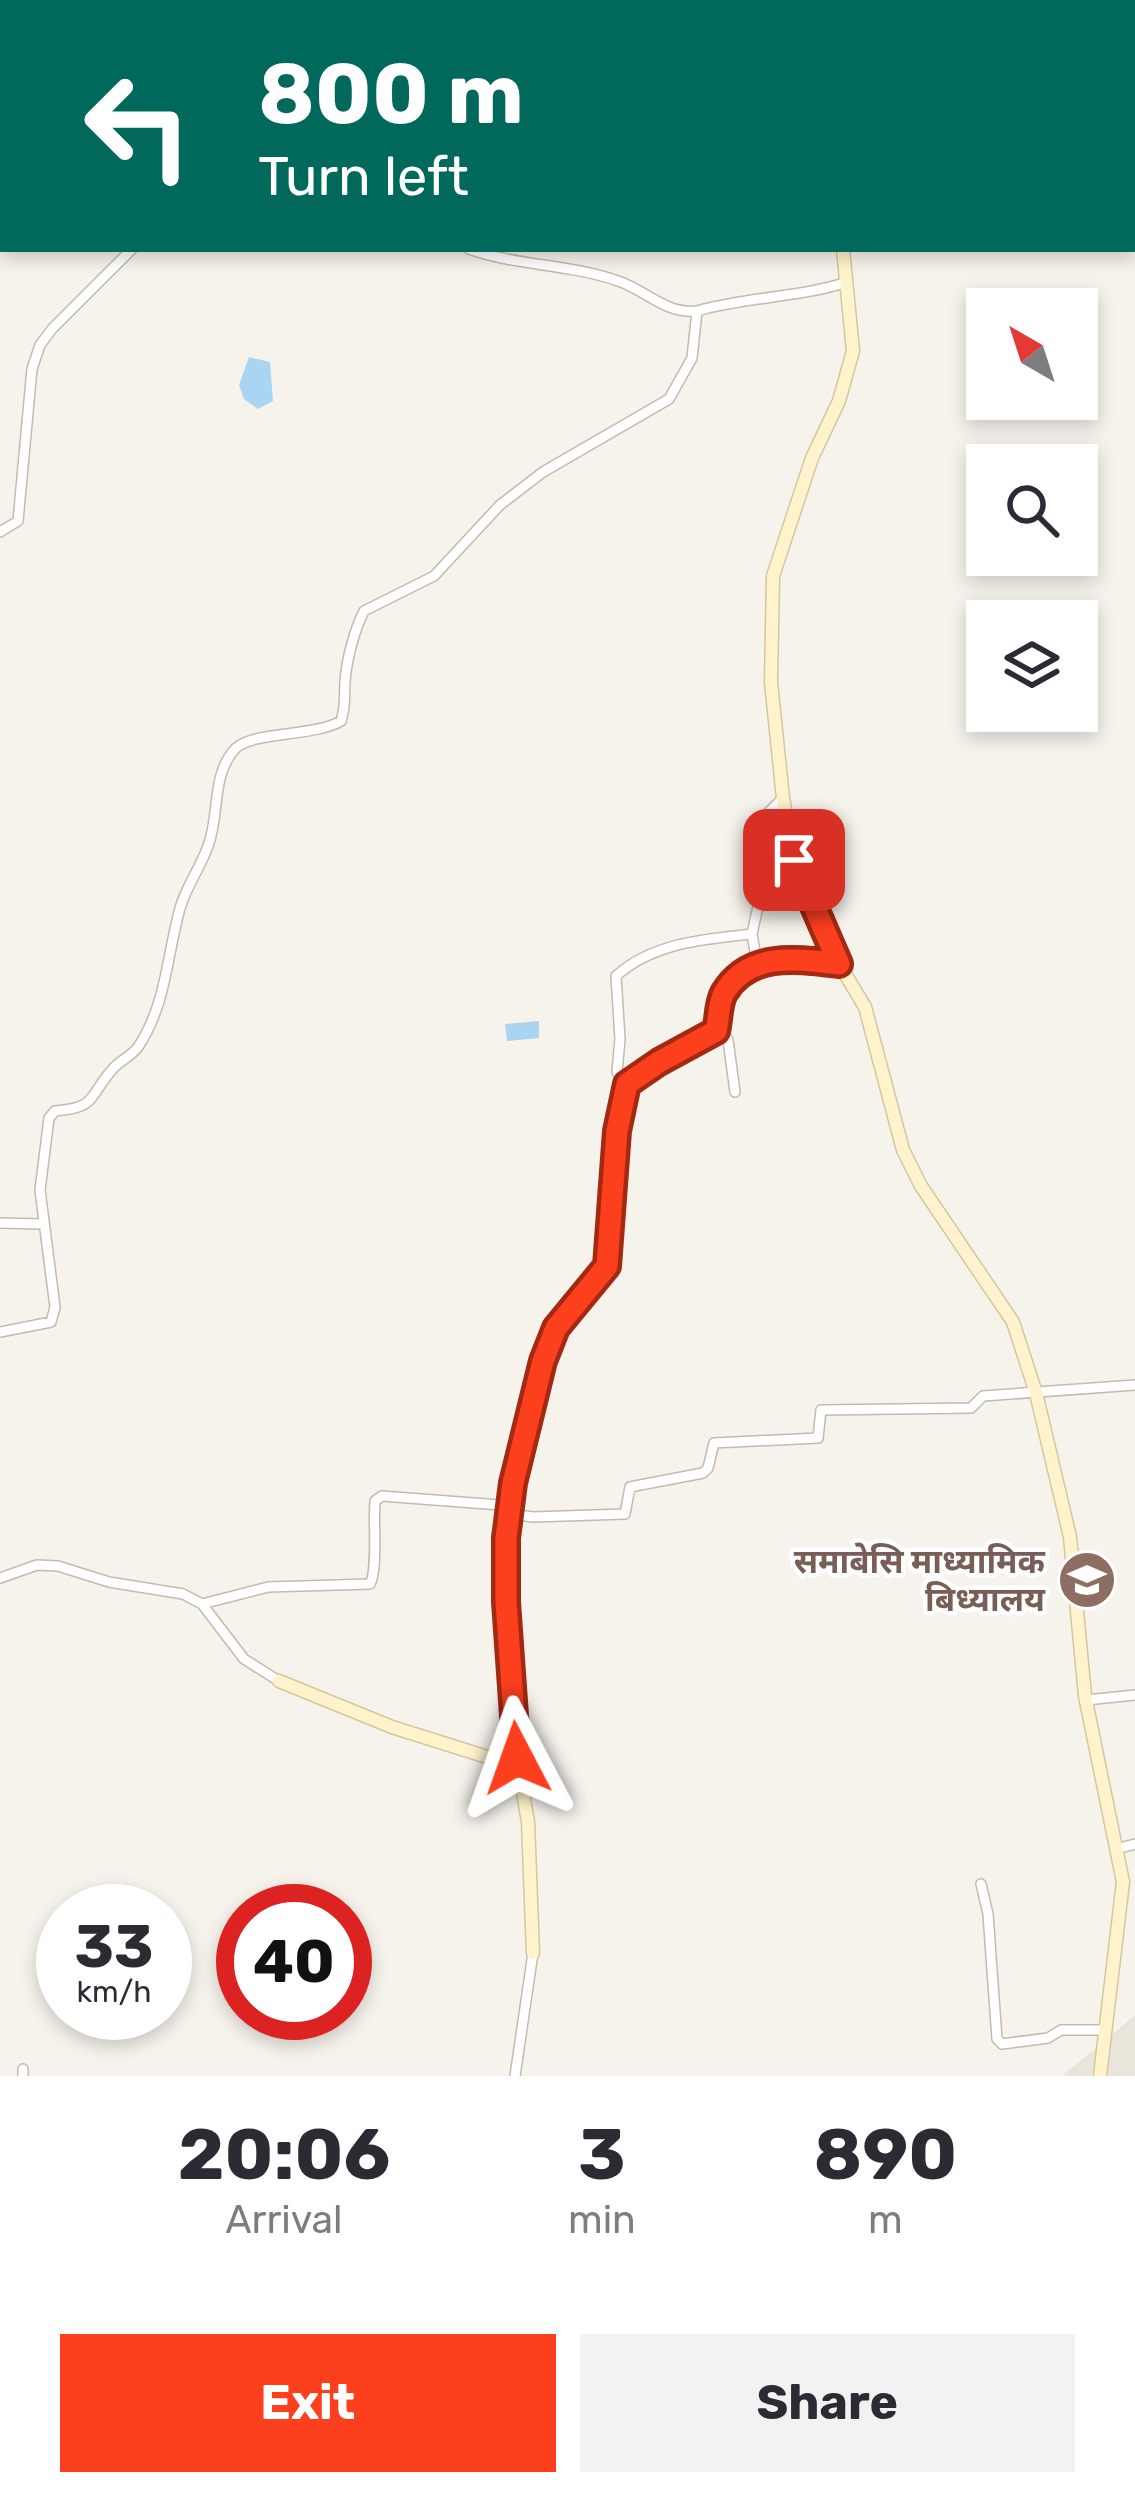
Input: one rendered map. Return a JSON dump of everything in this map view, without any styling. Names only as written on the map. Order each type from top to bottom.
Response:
[{"type":"street","points":[[0,532],[18,521],[32,369],[40,345],[129,252]]},
{"type":"street","points":[[484,252],[624,282],[664,307],[697,311],[844,283]]},
{"type":"street","points":[[843,252],[853,351],[773,576],[771,682],[783,798],[794,860],[839,964],[865,1007],[903,1150],[921,1186],[1012,1322],[1036,1393],[1070,1538],[1086,1700],[1123,1882],[1100,2076]]},
{"type":"street","points":[[0,1332],[51,1322],[55,1307],[40,1174],[49,1118],[55,1111],[92,1102],[113,1068],[129,1058],[141,1041],[168,970],[186,890],[208,848],[222,772],[232,752],[250,741],[322,730],[341,721],[353,642],[364,611],[434,576],[500,506],[543,472],[669,399],[692,358],[697,311]]},
{"type":"street","points":[[758,963],[752,934],[766,870],[759,854],[761,820],[783,798]]},
{"type":"street","points":[[627,1084],[617,1072],[616,976],[629,964],[688,941],[752,934]]},
{"type":"street","points":[[515,2076],[533,1953],[528,1822],[517,1758],[506,1602],[513,1483],[543,1361],[556,1328],[607,1266],[620,1106],[627,1084],[716,1031],[724,994],[758,963],[788,959],[839,964]]},
{"type":"street","points":[[718,1023],[728,1040],[735,1092]]},
{"type":"street","points":[[0,1223],[43,1224]]},
{"type":"street","points":[[202,1604],[268,1587],[370,1584],[375,1575],[375,1502],[382,1496],[511,1510],[533,1517],[625,1514],[630,1487],[703,1473],[714,1443],[818,1438],[821,1410],[971,1408],[980,1397],[1135,1385]]},
{"type":"street","points":[[0,1578],[38,1565],[58,1566],[109,1582],[183,1594],[202,1604],[244,1659],[279,1681],[392,1727],[500,1761],[517,1758]]},
{"type":"street","points":[[1086,1700],[1135,1695]]},
{"type":"street","points":[[1116,1849],[1135,1844]]},
{"type":"street","points":[[981,1883],[988,1913],[997,2039],[1002,2044],[1048,2038],[1060,2030],[1103,2030]]},
{"type":"shaded area","points":[[1135,2015],[1135,2076],[1062,2076],[1095,2049]]},
{"type":"water","points":[[249,357],[270,362],[273,401],[258,409],[244,399],[239,385]]},
{"type":"water","points":[[539,1021],[539,1038],[507,1041],[505,1024]]},
{"type":"place","name":"समाबेसि माध्यामिक बिध्यालय","points":[[1087,1580]]},
{"type":"route","points":[[517,1758],[506,1602],[506,1538],[513,1483],[543,1361],[556,1328],[607,1266],[620,1106],[627,1084],[716,1031],[724,994],[758,963],[772,959],[839,964],[794,860]]}]
